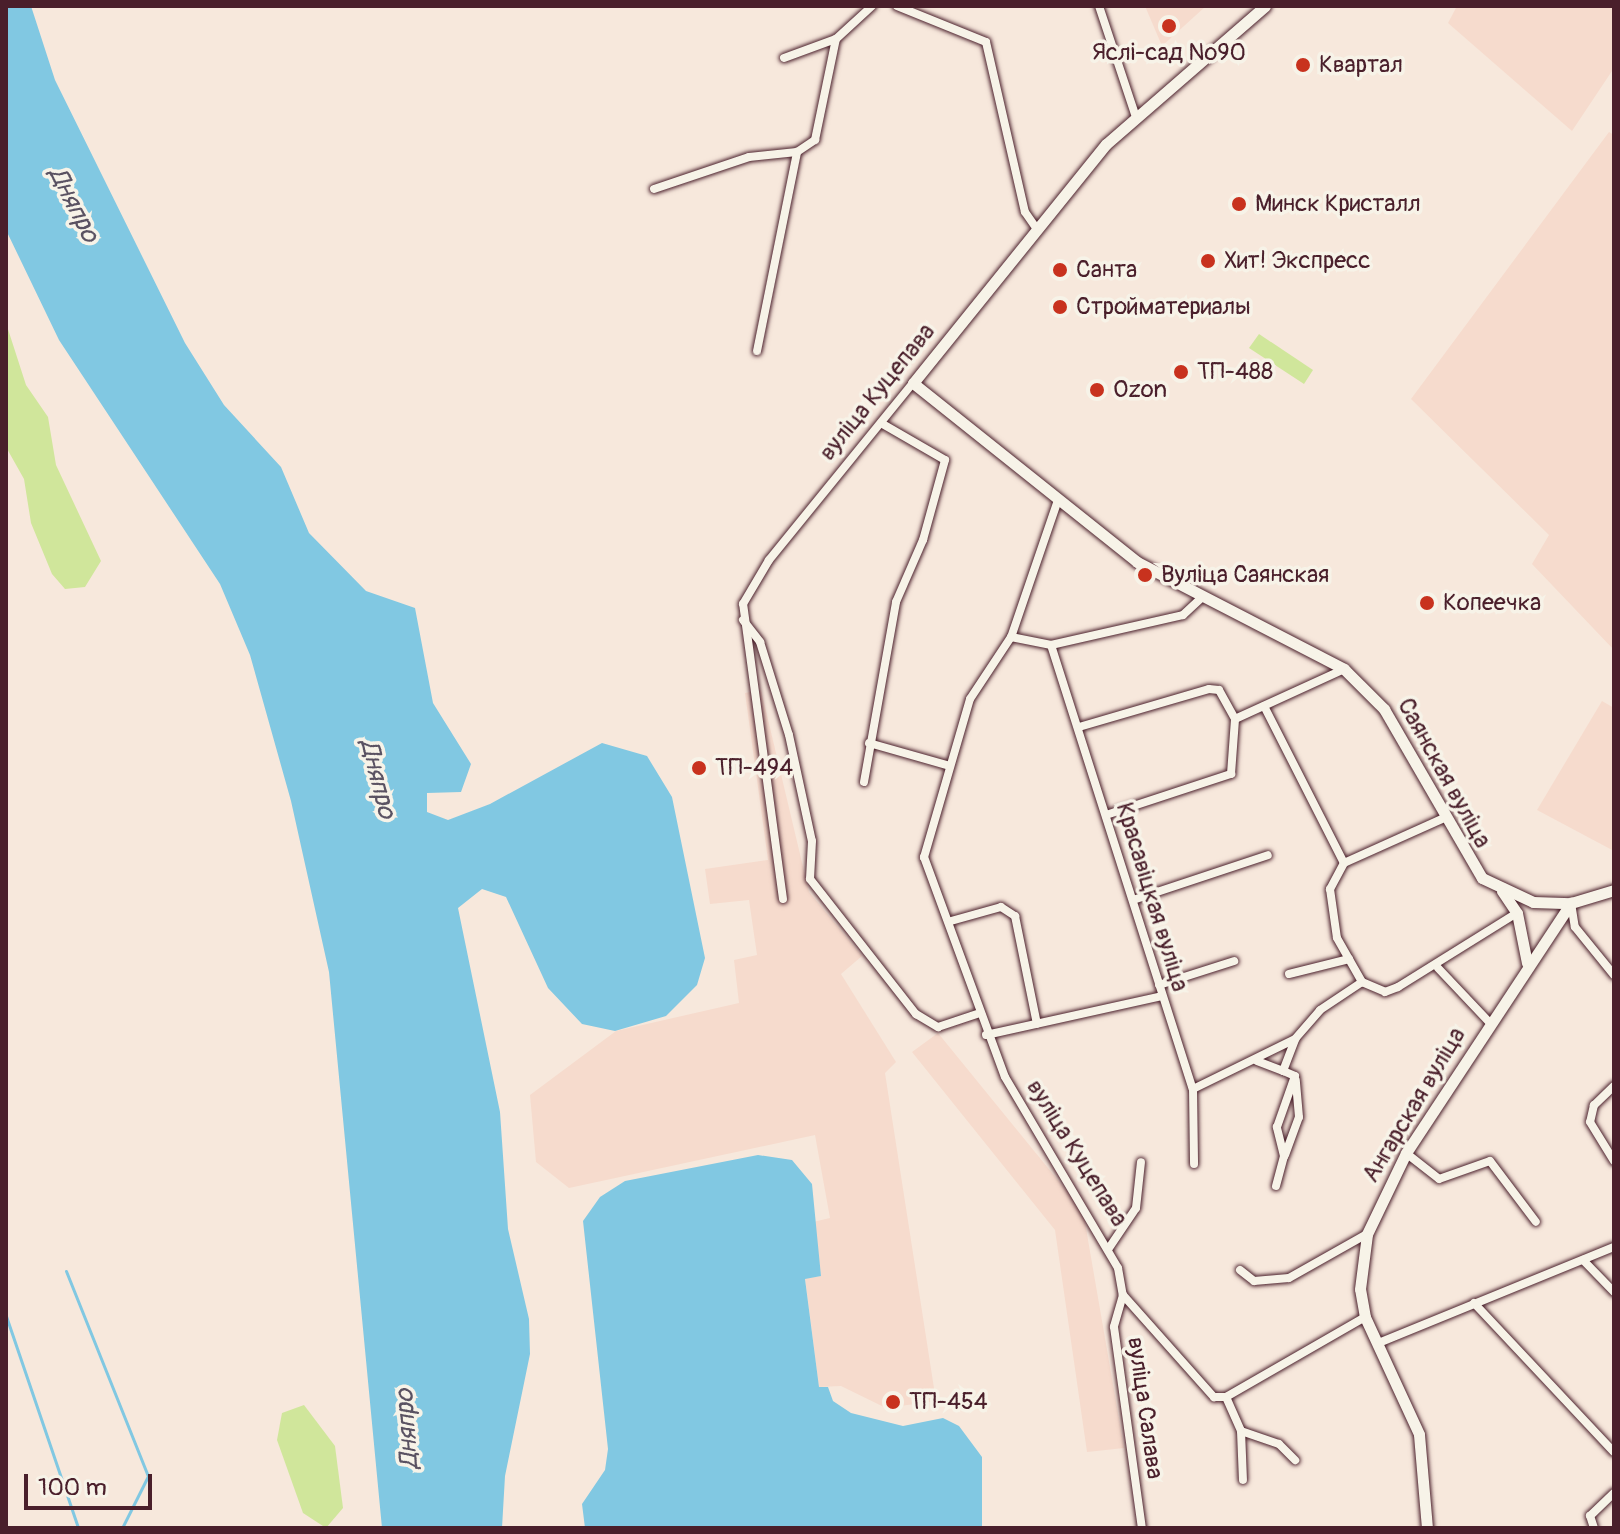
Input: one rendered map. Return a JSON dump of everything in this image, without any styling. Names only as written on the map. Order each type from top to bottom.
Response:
[{"type":"main road","name":"вуліца Куцепава","points":[[913,383],[1135,114],[1265,6]]},
{"type":"main road","name":"Саянская вуліца","points":[[913,383],[1137,562],[1201,598],[1344,669],[1384,709],[1442,819],[1472,867],[1502,891],[1533,902],[1571,903]]},
{"type":"main road","points":[[1571,903],[1614,890]]},
{"type":"main road","points":[[1502,891],[1517,913],[1527,965]]},
{"type":"main road","name":"Ангарская вуліца","points":[[1427,1528],[1419,1434],[1381,1342],[1365,1317],[1360,1289],[1367,1234],[1406,1153],[1527,965],[1571,903]]},
{"type":"street","points":[[784,58],[836,39],[872,6]]},
{"type":"street","points":[[897,6],[986,42],[1025,212],[1037,229]]},
{"type":"street","points":[[1099,6],[1135,114]]},
{"type":"street","points":[[654,189],[749,157],[797,152],[815,140],[836,39]]},
{"type":"street","points":[[757,351],[797,152]]},
{"type":"street","name":"вуліца Куцепава","points":[[783,899],[742,620],[760,572],[913,383]]},
{"type":"street","points":[[864,782],[896,602],[923,540],[945,460],[881,423]]},
{"type":"street","name":"вуліца Куцепава","points":[[1058,500],[1011,637],[970,699],[947,765],[924,857],[951,921],[977,1014],[986,1035],[1109,1248],[1123,1295]]},
{"type":"street","points":[[1011,637],[1051,645],[1183,615],[1201,598]]},
{"type":"street","points":[[742,620],[760,642],[789,735],[812,841],[810,879],[916,1014],[938,1027],[977,1014]]},
{"type":"street","name":"Красавіцкая вуліца","points":[[1051,645],[1193,1089],[1194,1164]]},
{"type":"street","points":[[1235,719],[1344,669]]},
{"type":"street","points":[[1079,727],[1209,689],[1219,690],[1235,719],[1231,774],[1106,815]]},
{"type":"street","points":[[1264,706],[1344,863]]},
{"type":"street","points":[[869,743],[947,765]]},
{"type":"street","points":[[1442,819],[1344,863],[1330,889],[1337,938],[1362,982],[1385,992],[1438,968],[1517,913]]},
{"type":"street","points":[[1133,900],[1268,855]]},
{"type":"street","points":[[1571,903],[1575,927],[1614,975]]},
{"type":"street","points":[[951,921],[1001,907],[1015,916],[1037,1024]]},
{"type":"street","points":[[1289,974],[1349,959]]},
{"type":"street","points":[[1159,985],[1234,961]]},
{"type":"street","points":[[1438,968],[1490,1023]]},
{"type":"street","points":[[1193,1089],[1257,1061],[1295,1039],[1320,1010],[1362,982]]},
{"type":"street","points":[[986,1035],[1162,996]]},
{"type":"street","points":[[1283,1071],[1295,1039]]},
{"type":"street","points":[[1257,1061],[1295,1076]]},
{"type":"street","points":[[1284,1156],[1277,1127],[1295,1076]]},
{"type":"street","points":[[1276,1186],[1299,1117],[1295,1076]]},
{"type":"street","points":[[1614,1086],[1594,1105],[1590,1122],[1614,1161]]},
{"type":"street","points":[[1406,1153],[1439,1179],[1490,1161],[1536,1222]]},
{"type":"street","points":[[1109,1248],[1136,1208],[1141,1162]]},
{"type":"street","points":[[1240,1270],[1254,1281],[1289,1278],[1367,1234]]},
{"type":"street","points":[[1381,1342],[1614,1247]]},
{"type":"street","points":[[1583,1260],[1614,1292]]},
{"type":"street","points":[[1123,1295],[1214,1397],[1226,1397],[1365,1317]]},
{"type":"street","name":"вуліца Салава","points":[[1123,1295],[1114,1327],[1142,1528]]},
{"type":"street","points":[[1474,1303],[1614,1452]]},
{"type":"street","points":[[1226,1397],[1241,1431],[1243,1480]]},
{"type":"street","points":[[1241,1431],[1279,1444],[1295,1460]]},
{"type":"street","points":[[1594,1528],[1590,1516],[1614,1493]]},
{"type":"shaded area","name":"Яслі-сад №90","points":[[1145,6],[1206,6],[1162,46]]},
{"type":"shaded area","points":[[1457,6],[1614,6],[1614,68],[1572,131],[1448,23]]},
{"type":"shaded area","points":[[1609,132],[1614,135],[1614,650],[1532,564],[1549,535],[1411,399]]},
{"type":"shaded area","points":[[761,690],[809,892],[862,956],[841,974],[896,1062],[885,1073],[936,1401],[886,1408],[841,1386],[819,1387],[805,1278],[821,1276],[813,1222],[830,1218],[815,1135],[569,1188],[536,1162],[530,1095],[616,1031],[739,1003],[734,960],[757,955],[749,900],[710,904],[705,869],[768,860],[745,693]]},
{"type":"shaded area","points":[[1602,701],[1614,708],[1614,851],[1537,810]]},
{"type":"shaded area","points":[[938,1033],[1083,1211],[1124,1448],[1087,1452],[1055,1230],[912,1052]]},
{"type":"green space","points":[[6,323],[26,385],[48,417],[56,465],[101,561],[85,587],[65,589],[52,574],[31,523],[24,479],[6,447]]},
{"type":"green space","points":[[1259,334],[1313,370],[1304,384],[1249,348]]},
{"type":"green space","points":[[304,1405],[335,1446],[343,1508],[326,1528],[303,1513],[277,1440],[282,1413]]},
{"type":"water","name":"Дняпро","points":[[6,6],[31,6],[55,80],[185,343],[224,405],[281,467],[309,533],[366,591],[415,608],[433,703],[471,764],[461,792],[427,793],[427,812],[448,820],[490,804],[602,743],[647,756],[672,797],[705,958],[697,985],[666,1016],[615,1031],[582,1024],[548,988],[506,897],[482,889],[458,908],[500,1112],[508,1229],[529,1319],[530,1354],[505,1476],[502,1528],[382,1528],[329,972],[291,801],[250,655],[220,584],[59,340],[6,230]]},
{"type":"water","points":[[758,1155],[792,1160],[812,1184],[821,1276],[805,1279],[819,1387],[828,1387],[833,1401],[851,1413],[903,1426],[943,1418],[959,1426],[982,1457],[982,1528],[585,1528],[582,1504],[605,1470],[608,1449],[583,1221],[600,1197],[625,1181]]},
{"type":"waterway","points":[[66,1271],[148,1476],[122,1528]]},
{"type":"waterway","points":[[6,1316],[78,1528]]},
{"type":"place","name":"Яслі-сад №90","points":[[1169,26]]},
{"type":"place","name":"Квартал","points":[[1303,65]]},
{"type":"place","name":"Минск Кристалл","points":[[1239,204]]},
{"type":"place","name":"Хит! Экспресс","points":[[1208,261]]},
{"type":"place","name":"Санта","points":[[1060,270]]},
{"type":"place","name":"Стройматериалы","points":[[1060,307]]},
{"type":"place","name":"ТП-488","points":[[1181,372]]},
{"type":"place","name":"Ozon","points":[[1097,390]]},
{"type":"place","name":"Вуліца Саянская","points":[[1145,575]]},
{"type":"place","name":"Копеечка","points":[[1427,603]]},
{"type":"place","name":"ТП-494","points":[[699,768]]},
{"type":"place","name":"ТП-454","points":[[893,1402]]}]
